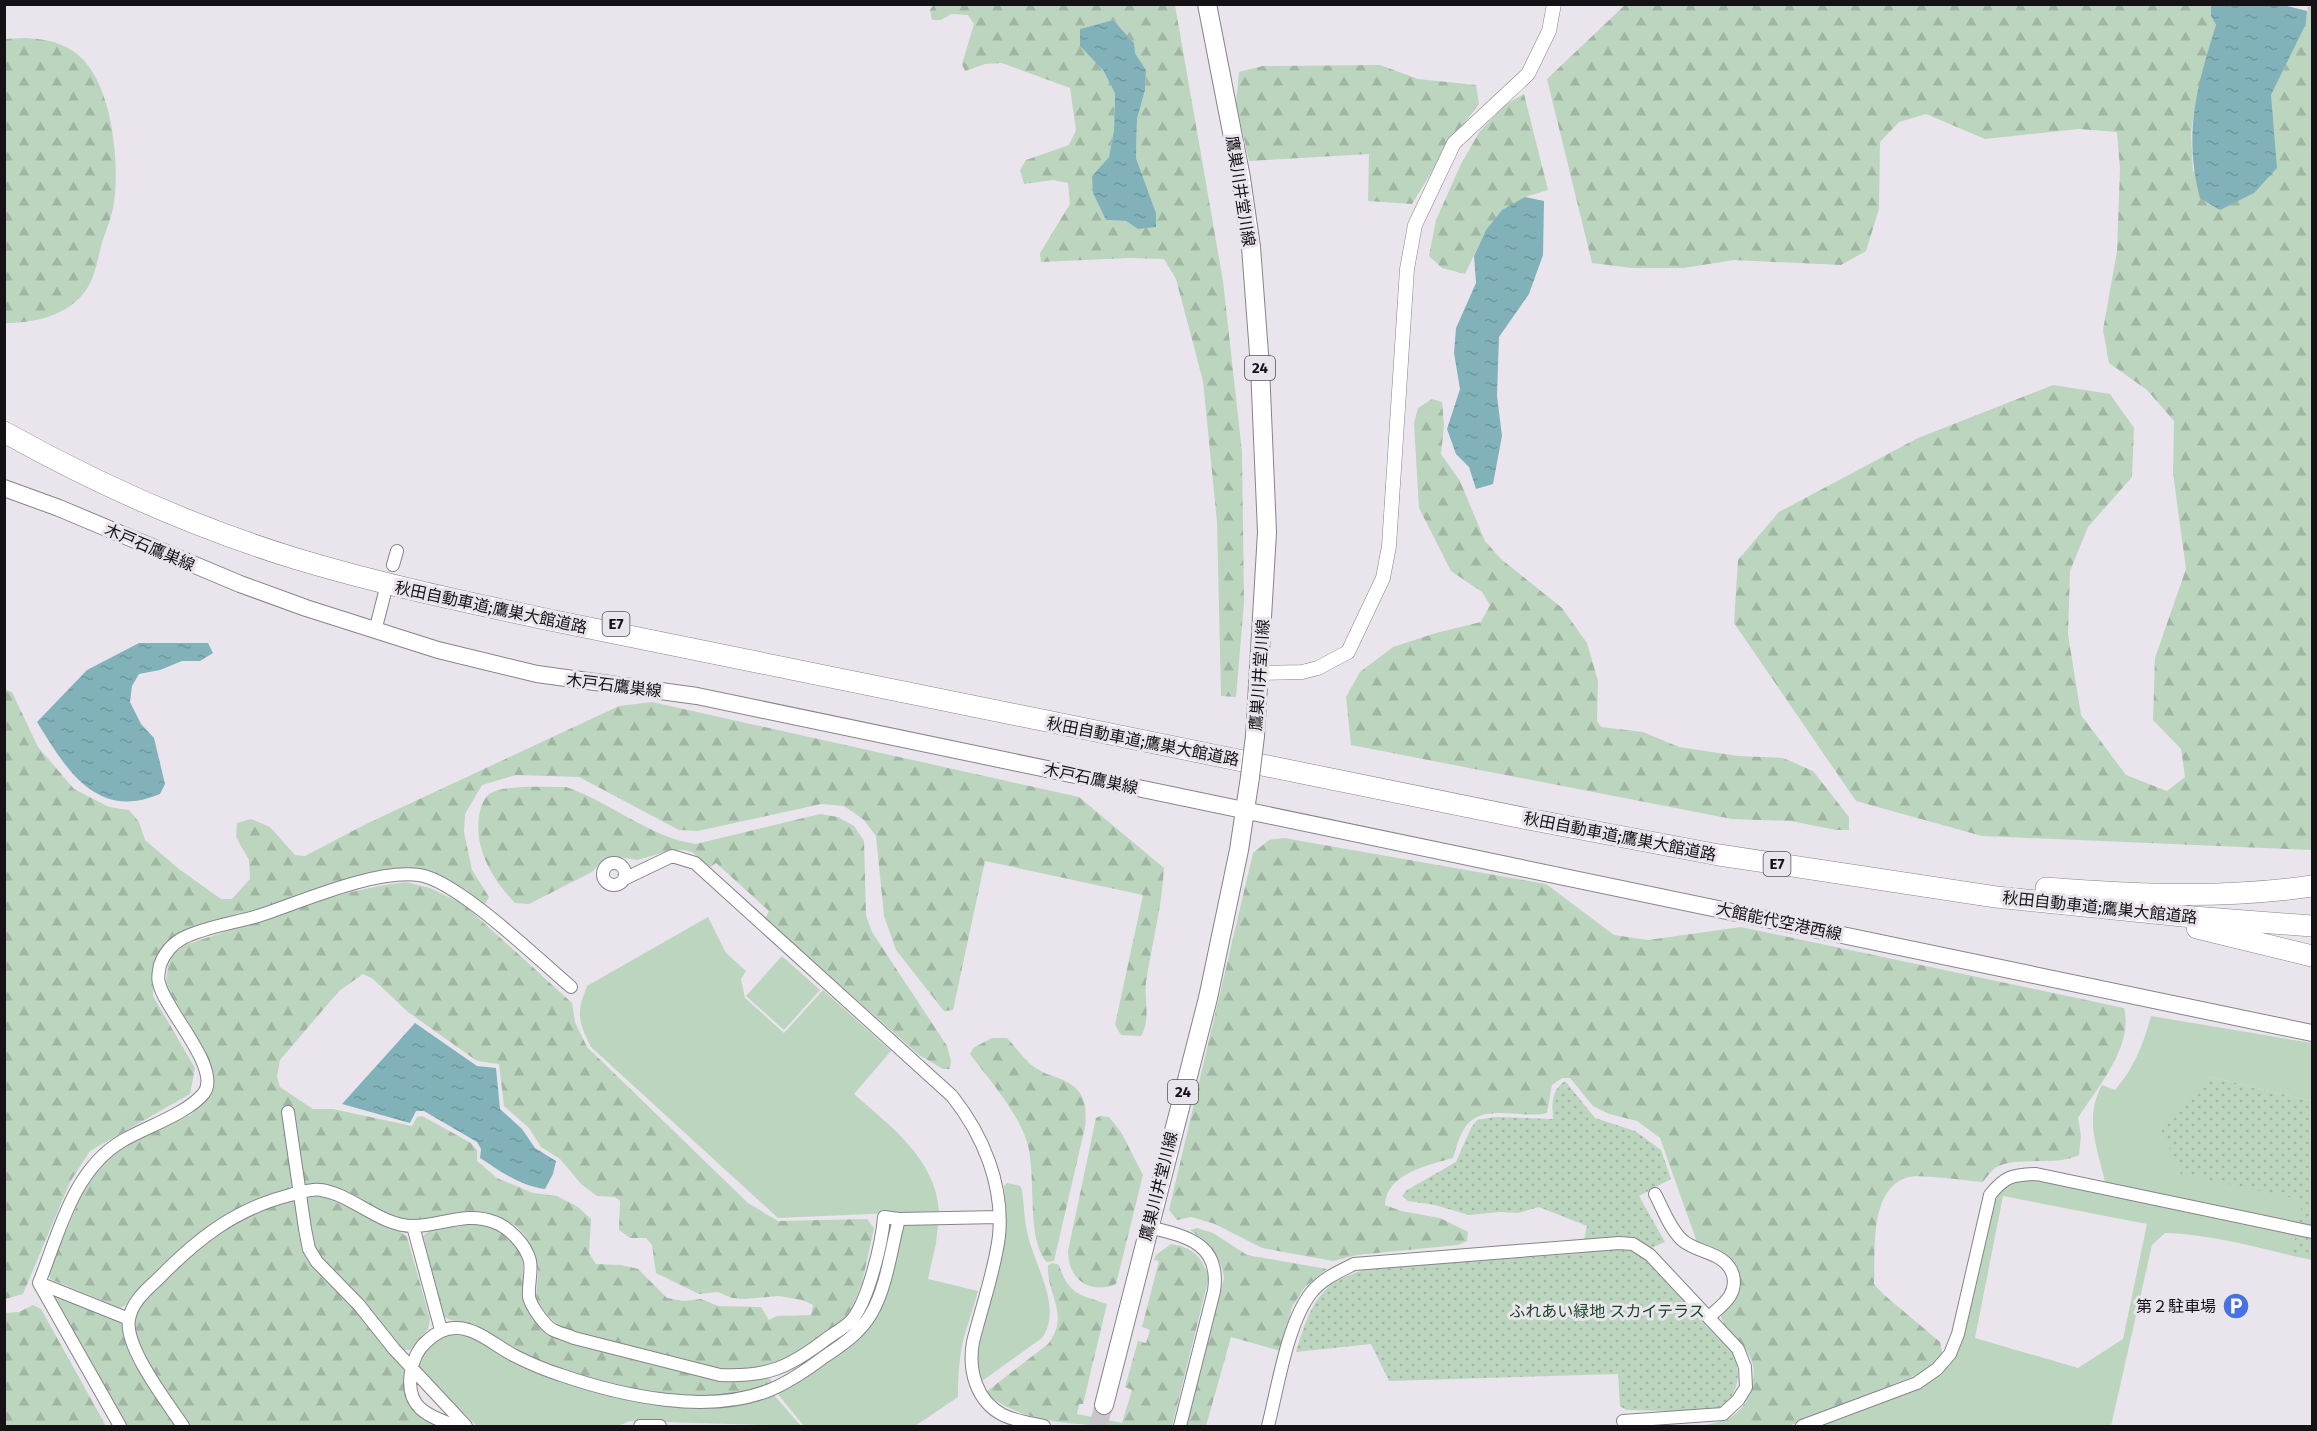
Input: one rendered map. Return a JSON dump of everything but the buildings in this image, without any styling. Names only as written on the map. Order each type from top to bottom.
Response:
[{"type":"highway","name":"秋田自動車道;鷹巣大館道路","points":[[4,422],[127,482],[219,521],[311,552],[418,581],[563,613],[1622,826],[1809,859],[1994,890],[2313,915]]},
{"type":"highway","name":"秋田自動車道;鷹巣大館道路","points":[[4,432],[98,480],[200,524],[295,558],[397,586],[585,627],[1634,840],[1796,867],[1994,890],[2181,916],[2313,926]]},
{"type":"highway","points":[[1994,890],[2189,896],[2259,893],[2313,886]]},
{"type":"highway","points":[[1994,890],[2152,919],[2313,956]]},
{"type":"main road","name":"鷹巣川井堂川線","points":[[1104,1405],[1208,998],[1245,810],[1255,736],[1260,673],[1267,532],[1266,472],[1257,322],[1251,247],[1241,178],[1207,4]]},
{"type":"main road","name":"木戸石鷹巣線","points":[[4,488],[59,508],[240,584],[375,631],[438,650],[537,674],[697,696],[1245,810]]},
{"type":"main road","name":"大館能代空港西線","points":[[1245,810],[2313,1033]]},
{"type":"street","points":[[1260,673],[1302,672],[1318,668],[1348,652],[1383,578],[1389,546],[1407,269],[1414,225],[1454,144],[1528,74],[1549,31],[1554,4]]},
{"type":"street","points":[[393,565],[397,551]]},
{"type":"street","points":[[375,631],[386,592]]},
{"type":"street","points":[[624,879],[672,856],[694,863],[778,936],[952,1096],[966,1114],[979,1134],[988,1158],[999,1217],[999,1237],[970,1356],[972,1374],[984,1400],[1003,1415],[1044,1426]]},
{"type":"street","points":[[39,1282],[84,1175],[100,1156],[121,1142],[190,1105],[205,1091],[207,1077],[202,1061],[162,995],[158,980],[161,963],[169,949],[181,939],[357,882],[391,876],[419,875],[444,884],[466,898],[571,987]]},
{"type":"street","points":[[288,1112],[309,1249],[316,1263],[364,1311],[393,1349],[466,1426]]},
{"type":"street","points":[[1802,1426],[1917,1383],[1937,1369],[1950,1354],[1958,1334],[1990,1195],[2005,1178],[2019,1174],[2045,1176],[2313,1232]]},
{"type":"street","points":[[183,1426],[136,1353],[130,1335],[129,1319],[137,1300],[186,1250],[230,1219],[262,1202],[320,1190],[340,1196],[394,1222],[413,1226],[477,1217],[495,1222],[510,1232],[523,1246],[530,1261],[529,1299],[550,1329],[574,1338],[720,1375],[741,1376],[782,1368],[810,1352],[851,1321],[862,1304],[872,1274],[883,1231],[884,1217],[899,1219],[999,1217]]},
{"type":"street","points":[[1654,1194],[1670,1225],[1682,1241],[1724,1260],[1732,1271],[1735,1283],[1731,1297],[1709,1317]]},
{"type":"street","points":[[456,1426],[431,1416],[418,1406],[410,1384],[411,1368],[416,1354],[424,1342],[441,1330],[459,1328],[475,1333],[515,1356],[559,1375],[602,1387],[679,1402],[739,1398],[770,1390],[808,1369],[854,1336],[871,1315],[880,1295],[899,1219]]},
{"type":"street","points":[[413,1226],[441,1330]]},
{"type":"street","points":[[1148,1227],[1192,1239],[1202,1245],[1217,1273],[1180,1426]]},
{"type":"street","points":[[1268,1426],[1292,1332],[1301,1308],[1312,1292],[1327,1278],[1354,1264],[1464,1254],[1634,1244],[1650,1255],[1738,1349],[1745,1367],[1746,1387],[1738,1400],[1723,1414],[1623,1421]]},
{"type":"street","points":[[39,1282],[129,1319]]},
{"type":"street","points":[[39,1282],[120,1426]]},
{"type":"street","points":[[640,1426],[660,1426]]},
{"type":"green space","points":[[934,4],[1175,5],[1223,281],[1242,452],[1244,602],[1236,697],[1221,696],[1217,522],[1203,381],[1176,279],[1164,259],[1129,258],[1041,262],[1040,253],[1070,204],[1068,183],[1053,180],[1024,184],[1020,170],[1026,160],[1069,145],[1076,130],[1070,88],[1002,63],[985,64],[965,71],[962,64],[974,24],[968,15],[951,14],[941,20],[932,20],[930,10]],"holes":[[[1113,20],[1134,43],[1135,53],[1146,70],[1145,90],[1137,119],[1136,158],[1156,213],[1138,229],[1126,221],[1106,220],[1092,176],[1109,157],[1114,130],[1115,92],[1080,29]]]},
{"type":"green space","points":[[1625,5],[2211,5],[2211,16],[2216,25],[2196,102],[2191,132],[2193,172],[2271,95],[2306,24],[2308,5],[2312,5],[2312,850],[1982,836],[1856,801],[1734,623],[1738,560],[1779,512],[1918,438],[2053,385],[2110,394],[2134,428],[2132,477],[2088,527],[2070,571],[2068,634],[2081,715],[2126,775],[2167,791],[2185,777],[2181,749],[2153,720],[2155,658],[2186,569],[2173,473],[2174,421],[2147,390],[2109,363],[2103,330],[2117,251],[2120,169],[2117,132],[2079,129],[1985,139],[1926,114],[1899,122],[1880,142],[1879,209],[1866,251],[1841,265],[1734,260],[1684,268],[1632,268],[1592,263],[1547,79]]},
{"type":"green space","points":[[25,38],[50,41],[73,51],[86,63],[97,79],[105,99],[114,143],[116,185],[112,213],[94,274],[79,299],[50,316],[27,322],[5,323],[5,39]]},
{"type":"green space","points":[[1380,65],[1418,79],[1476,85],[1479,104],[1452,139],[1412,204],[1368,201],[1369,154],[1249,161],[1236,103],[1239,72],[1263,66]]},
{"type":"green space","points":[[1524,94],[1548,190],[1525,197],[1486,230],[1465,274],[1442,268],[1429,256],[1436,220],[1461,164],[1480,131],[1506,104]]},
{"type":"green space","points":[[1432,399],[1442,402],[1444,425],[1441,454],[1460,481],[1485,541],[1501,559],[1562,608],[1587,643],[1598,681],[1597,721],[1601,727],[1643,732],[1679,747],[1738,756],[1783,758],[1813,771],[1849,817],[1849,830],[1836,830],[1791,821],[1732,819],[1351,745],[1346,697],[1360,672],[1393,647],[1481,622],[1490,605],[1482,592],[1451,571],[1419,508],[1414,423],[1418,408]]},
{"type":"green space","points":[[4,689],[12,692],[38,747],[74,789],[109,807],[129,810],[139,822],[145,840],[179,869],[221,899],[232,899],[250,879],[249,860],[236,837],[237,823],[251,819],[270,827],[295,855],[305,856],[366,824],[619,706],[652,702],[1079,797],[1164,868],[1146,982],[1144,1030],[1141,1036],[1121,1035],[1115,1025],[1143,895],[985,861],[953,1010],[944,1011],[896,950],[884,916],[876,836],[864,820],[844,806],[821,804],[698,831],[679,830],[579,777],[516,775],[482,785],[465,814],[464,832],[472,870],[489,897],[485,904],[465,889],[416,868],[387,871],[305,893],[169,939],[154,964],[153,996],[195,1068],[190,1094],[90,1151],[70,1182],[23,1294],[5,1299]]},
{"type":"green space","points":[[566,787],[599,801],[646,827],[678,840],[696,844],[820,814],[838,817],[854,826],[864,841],[866,915],[872,932],[947,1046],[951,1061],[950,1069],[943,1069],[919,1055],[765,919],[769,911],[716,863],[709,868],[692,852],[672,850],[637,860],[613,856],[603,860],[592,872],[529,904],[515,903],[499,884],[482,852],[478,828],[482,805],[488,795],[503,789]]},
{"type":"green space","points":[[1284,838],[1546,884],[1614,935],[1648,940],[1741,927],[2124,1008],[2126,1022],[2124,1037],[2112,1066],[2078,1118],[2081,1136],[2079,1155],[2058,1160],[2003,1164],[1993,1169],[1983,1182],[1909,1177],[1896,1183],[1887,1194],[1880,1207],[1877,1222],[1874,1284],[1940,1342],[1943,1356],[1929,1370],[1789,1426],[1689,1426],[1726,1419],[1745,1403],[1751,1389],[1752,1362],[1721,1317],[1738,1287],[1737,1268],[1727,1256],[1698,1245],[1660,1138],[1637,1121],[1609,1114],[1593,1106],[1570,1078],[1562,1078],[1552,1085],[1547,1113],[1537,1115],[1501,1113],[1479,1116],[1463,1131],[1453,1158],[1410,1172],[1400,1178],[1387,1194],[1385,1205],[1401,1211],[1440,1218],[1468,1232],[1467,1241],[1458,1245],[1357,1255],[1333,1261],[1262,1248],[1215,1224],[1191,1217],[1177,1220],[1169,1210],[1253,853],[1269,840]]},
{"type":"green space","points":[[406,882],[430,888],[463,904],[572,1003],[575,1022],[587,1047],[748,1203],[778,1221],[867,1219],[874,1228],[862,1283],[852,1308],[839,1325],[803,1349],[776,1362],[752,1369],[724,1370],[580,1336],[560,1326],[548,1316],[536,1298],[538,1271],[532,1249],[524,1234],[515,1225],[477,1211],[423,1221],[402,1219],[380,1211],[336,1189],[294,1190],[186,1247],[126,1305],[120,1308],[50,1279],[49,1271],[88,1180],[97,1167],[121,1148],[192,1114],[213,1087],[214,1076],[206,1059],[170,999],[166,982],[168,966],[173,954],[187,944],[295,908],[379,886]],"holes":[[[363,974],[373,979],[408,1012],[477,1061],[499,1064],[504,1106],[529,1128],[541,1147],[560,1159],[581,1184],[597,1196],[615,1197],[620,1201],[619,1230],[630,1238],[646,1238],[652,1245],[656,1273],[699,1294],[718,1292],[732,1298],[778,1296],[802,1300],[813,1305],[811,1315],[777,1316],[769,1320],[761,1307],[718,1306],[701,1299],[684,1301],[667,1298],[638,1269],[621,1265],[596,1264],[589,1253],[591,1219],[578,1207],[557,1196],[533,1193],[497,1178],[477,1161],[477,1150],[471,1143],[422,1116],[417,1117],[412,1126],[333,1109],[313,1109],[280,1087],[277,1077],[280,1060],[339,991]]]},
{"type":"green space","points":[[708,917],[726,953],[746,971],[741,979],[745,998],[784,1033],[823,990],[891,1051],[854,1094],[896,1132],[920,1159],[936,1192],[939,1211],[778,1218],[591,1047],[580,1017],[581,1004],[587,986]]},
{"type":"green space","points":[[782,956],[820,990],[784,1030],[746,996]]},
{"type":"green space","points":[[2151,1016],[2312,1043],[2312,1101],[2210,1077],[2304,1199],[2312,1228],[2105,1182],[2094,1133],[2094,1109],[2097,1097],[2102,1085],[2115,1090],[2128,1073],[2141,1046]]},
{"type":"green space","points":[[992,1038],[1007,1038],[1036,1068],[1073,1086],[1084,1102],[1085,1127],[1054,1261],[1047,1262],[1036,1238],[1031,1169],[1026,1139],[1009,1106],[970,1054],[973,1048]]},
{"type":"green space","points":[[2210,1077],[2312,1101],[2312,1258],[2292,1253],[2303,1200],[2181,1174],[2161,1130]]},
{"type":"green space","name":"ふれあい緑地 スカイテラス","points":[[1565,1081],[1595,1118],[1635,1131],[1661,1150],[1671,1179],[1639,1196],[1665,1242],[1651,1248],[1645,1260],[1733,1354],[1738,1379],[1728,1404],[1708,1412],[1626,1410],[1620,1406],[1618,1374],[1389,1381],[1371,1344],[1296,1352],[1306,1321],[1322,1294],[1338,1280],[1365,1269],[1581,1253],[1587,1226],[1539,1207],[1518,1213],[1469,1215],[1435,1205],[1408,1201],[1402,1196],[1407,1190],[1456,1162],[1477,1120],[1495,1117],[1553,1119],[1555,1093]]},
{"type":"green space","points":[[1109,1117],[1121,1132],[1143,1175],[1116,1284],[1106,1287],[1089,1286],[1076,1277],[1069,1261],[1068,1251],[1096,1118]]},
{"type":"green space","points":[[2037,1177],[2312,1235],[2312,1260],[2220,1239],[2165,1233],[2152,1245],[2111,1426],[1816,1426],[1944,1370],[1994,1199],[2011,1179]],"holes":[[[2003,1196],[2147,1224],[2123,1339],[2078,1368],[1975,1338]]]},
{"type":"green space","points":[[1007,1183],[1020,1186],[1022,1190],[1027,1231],[1049,1299],[1050,1313],[1048,1326],[1042,1338],[982,1381],[977,1364],[978,1350],[1003,1249],[1006,1216],[1004,1186]]},
{"type":"green space","points":[[319,1195],[397,1229],[407,1237],[430,1319],[428,1329],[410,1350],[403,1350],[395,1343],[374,1313],[321,1262],[314,1244],[306,1197]]},
{"type":"green space","points":[[295,1199],[307,1260],[362,1313],[405,1368],[407,1397],[416,1411],[441,1426],[189,1426],[138,1347],[135,1331],[136,1315],[142,1302],[167,1274],[215,1235],[242,1218]]},
{"type":"green space","points":[[474,1222],[506,1236],[518,1249],[522,1256],[526,1306],[535,1321],[557,1340],[730,1381],[769,1378],[773,1382],[755,1392],[730,1397],[700,1397],[633,1389],[575,1375],[544,1364],[467,1323],[444,1317],[423,1236],[429,1231]]},
{"type":"green space","points":[[901,1223],[938,1225],[928,1279],[978,1291],[962,1348],[958,1397],[915,1426],[804,1426],[777,1393],[843,1350],[866,1331],[874,1321],[889,1286]]},
{"type":"green space","points":[[1197,1228],[1213,1233],[1247,1255],[1327,1269],[1305,1287],[1292,1307],[1281,1351],[1231,1337],[1206,1426],[1186,1426],[1224,1278],[1220,1262],[1213,1250],[1190,1230]]},
{"type":"green space","points":[[1171,1244],[1186,1248],[1196,1254],[1209,1277],[1172,1426],[1099,1426],[1047,1420],[1023,1414],[1003,1405],[986,1392],[1048,1344],[1055,1333],[1058,1314],[1048,1276],[1048,1265],[1053,1263],[1059,1265],[1066,1282],[1076,1292],[1107,1304],[1083,1404],[1079,1404],[1077,1414],[1122,1423],[1132,1390],[1125,1387],[1138,1341],[1146,1343],[1150,1330],[1142,1327],[1159,1261],[1154,1260],[1156,1255]]},
{"type":"green space","points":[[49,1293],[113,1315],[123,1325],[126,1345],[175,1426],[124,1426]]},
{"type":"green space","points":[[33,1305],[41,1309],[106,1426],[5,1426],[5,1313],[19,1312]]},
{"type":"green space","points":[[448,1335],[469,1336],[547,1375],[696,1408],[736,1406],[774,1395],[801,1426],[630,1421],[618,1426],[477,1426],[417,1367],[421,1356],[428,1348]]},
{"type":"water","points":[[2211,5],[2283,5],[2307,11],[2306,24],[2271,95],[2277,168],[2254,193],[2220,210],[2200,198],[2193,153],[2198,90],[2216,25],[2211,16]]},
{"type":"water","points":[[1113,20],[1134,43],[1135,53],[1146,70],[1145,90],[1137,119],[1136,158],[1156,213],[1156,227],[1138,229],[1126,221],[1106,220],[1093,193],[1092,176],[1109,157],[1114,130],[1115,93],[1103,70],[1080,46],[1080,29]]},
{"type":"water","points":[[1525,197],[1544,201],[1543,255],[1529,294],[1499,337],[1497,396],[1502,436],[1493,484],[1476,489],[1469,467],[1456,454],[1447,429],[1460,389],[1454,353],[1456,328],[1476,283],[1474,256],[1486,230],[1502,210]]},
{"type":"water","points":[[139,643],[208,643],[213,653],[200,661],[182,661],[160,670],[139,674],[132,686],[130,702],[141,724],[154,738],[165,784],[160,794],[138,801],[118,801],[85,786],[59,757],[37,722],[87,670]]},
{"type":"water","points":[[415,1023],[477,1066],[496,1068],[500,1109],[522,1129],[535,1148],[556,1161],[553,1174],[545,1189],[519,1181],[495,1168],[480,1158],[481,1149],[477,1142],[424,1111],[416,1111],[410,1123],[342,1104]]},
{"type":"tunnel","points":[[1098,1426],[1104,1405]]},
{"type":"place","name":"第２駐車場","points":[[2236,1306]]}]
